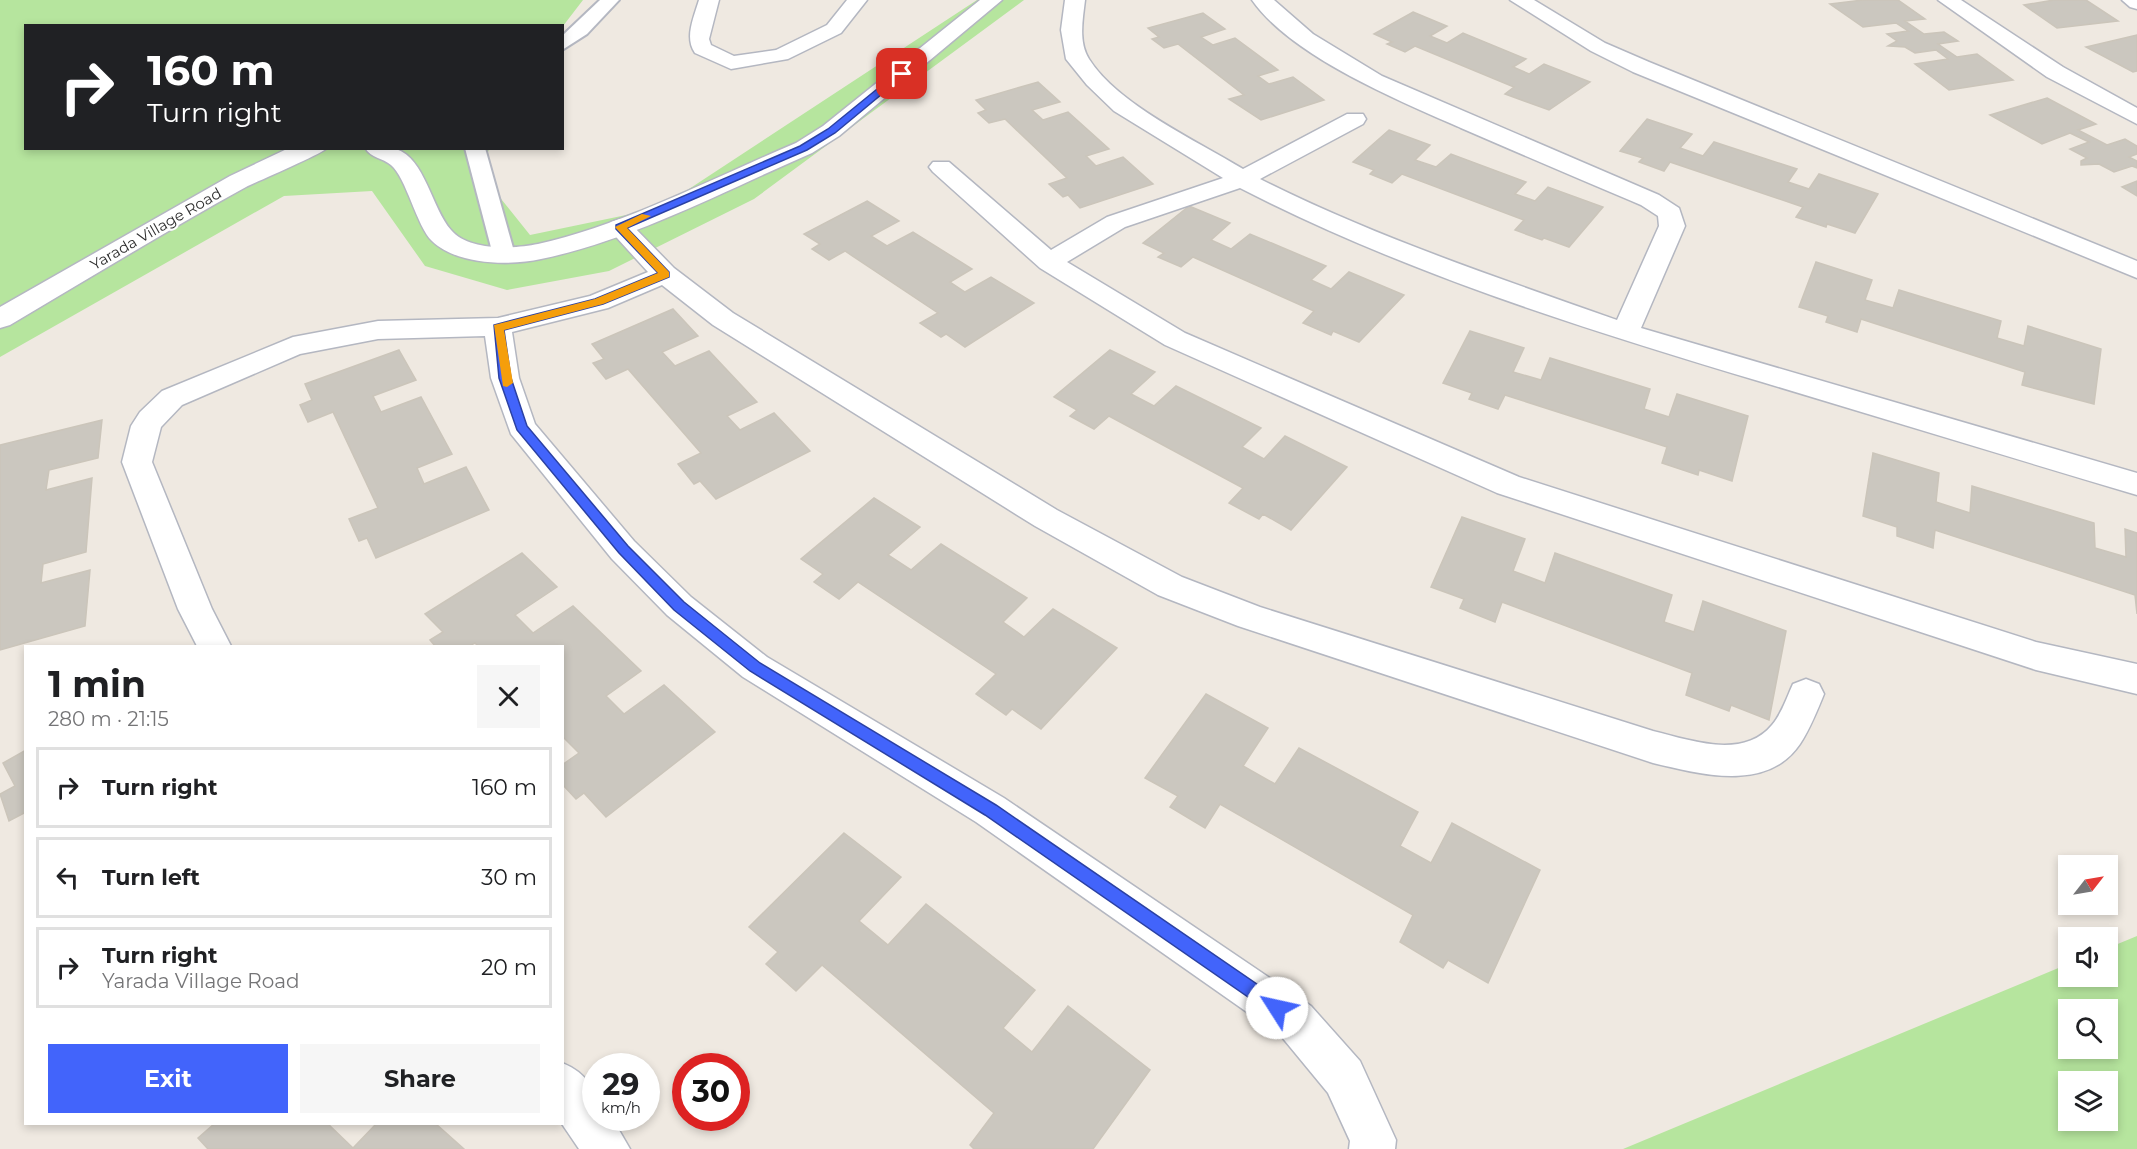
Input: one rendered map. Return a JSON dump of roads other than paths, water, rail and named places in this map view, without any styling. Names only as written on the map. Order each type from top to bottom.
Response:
[{"type":"street","points":[[709,0],[699,39],[702,49],[731,63],[755,62],[800,48],[834,29],[856,0]]},
{"type":"street","points":[[380,150],[402,161],[441,236],[464,249],[504,255],[539,252],[620,227],[813,142],[831,131],[992,0]]},
{"type":"street","points":[[1075,0],[1071,30],[1077,59],[1095,80],[1122,105],[1242,179],[1318,218],[1406,254],[1625,332],[2137,484]]},
{"type":"street","points":[[1262,0],[1286,24],[1334,60],[1379,83],[1500,137],[1650,200],[1670,213],[1672,226],[1625,332]]},
{"type":"street","points":[[1520,0],[1598,47],[1641,67],[2137,270]]},
{"type":"street","points":[[1947,0],[2055,72],[2137,117]]},
{"type":"street","points":[[2132,0],[2137,3]]},
{"type":"street","points":[[1050,262],[1116,222],[1242,179],[1355,119]]},
{"type":"street","name":"Yarada Village Road","points":[[0,319],[239,181],[309,150]]},
{"type":"street","points":[[941,167],[1050,262],[1175,339],[1508,485],[2036,656],[2137,679]]},
{"type":"street","points":[[620,227],[665,274],[723,319],[1046,518],[1170,585],[1250,616],[1653,747],[1707,760],[1744,760],[1772,751],[1786,735],[1806,694]]},
{"type":"street","points":[[213,645],[195,609],[137,462],[139,437],[156,412],[172,398],[293,346],[378,330],[498,327],[599,302],[665,274]]},
{"type":"street","points":[[498,327],[505,378],[521,427],[623,550],[679,606],[755,667],[990,810],[1296,1021],[1344,1077],[1373,1140],[1372,1149]]},
{"type":"street","points":[[564,1088],[607,1149]]},
{"type":"lane","points":[[564,43],[581,30],[610,0]]},
{"type":"lane","points":[[476,150],[504,255]]}]
